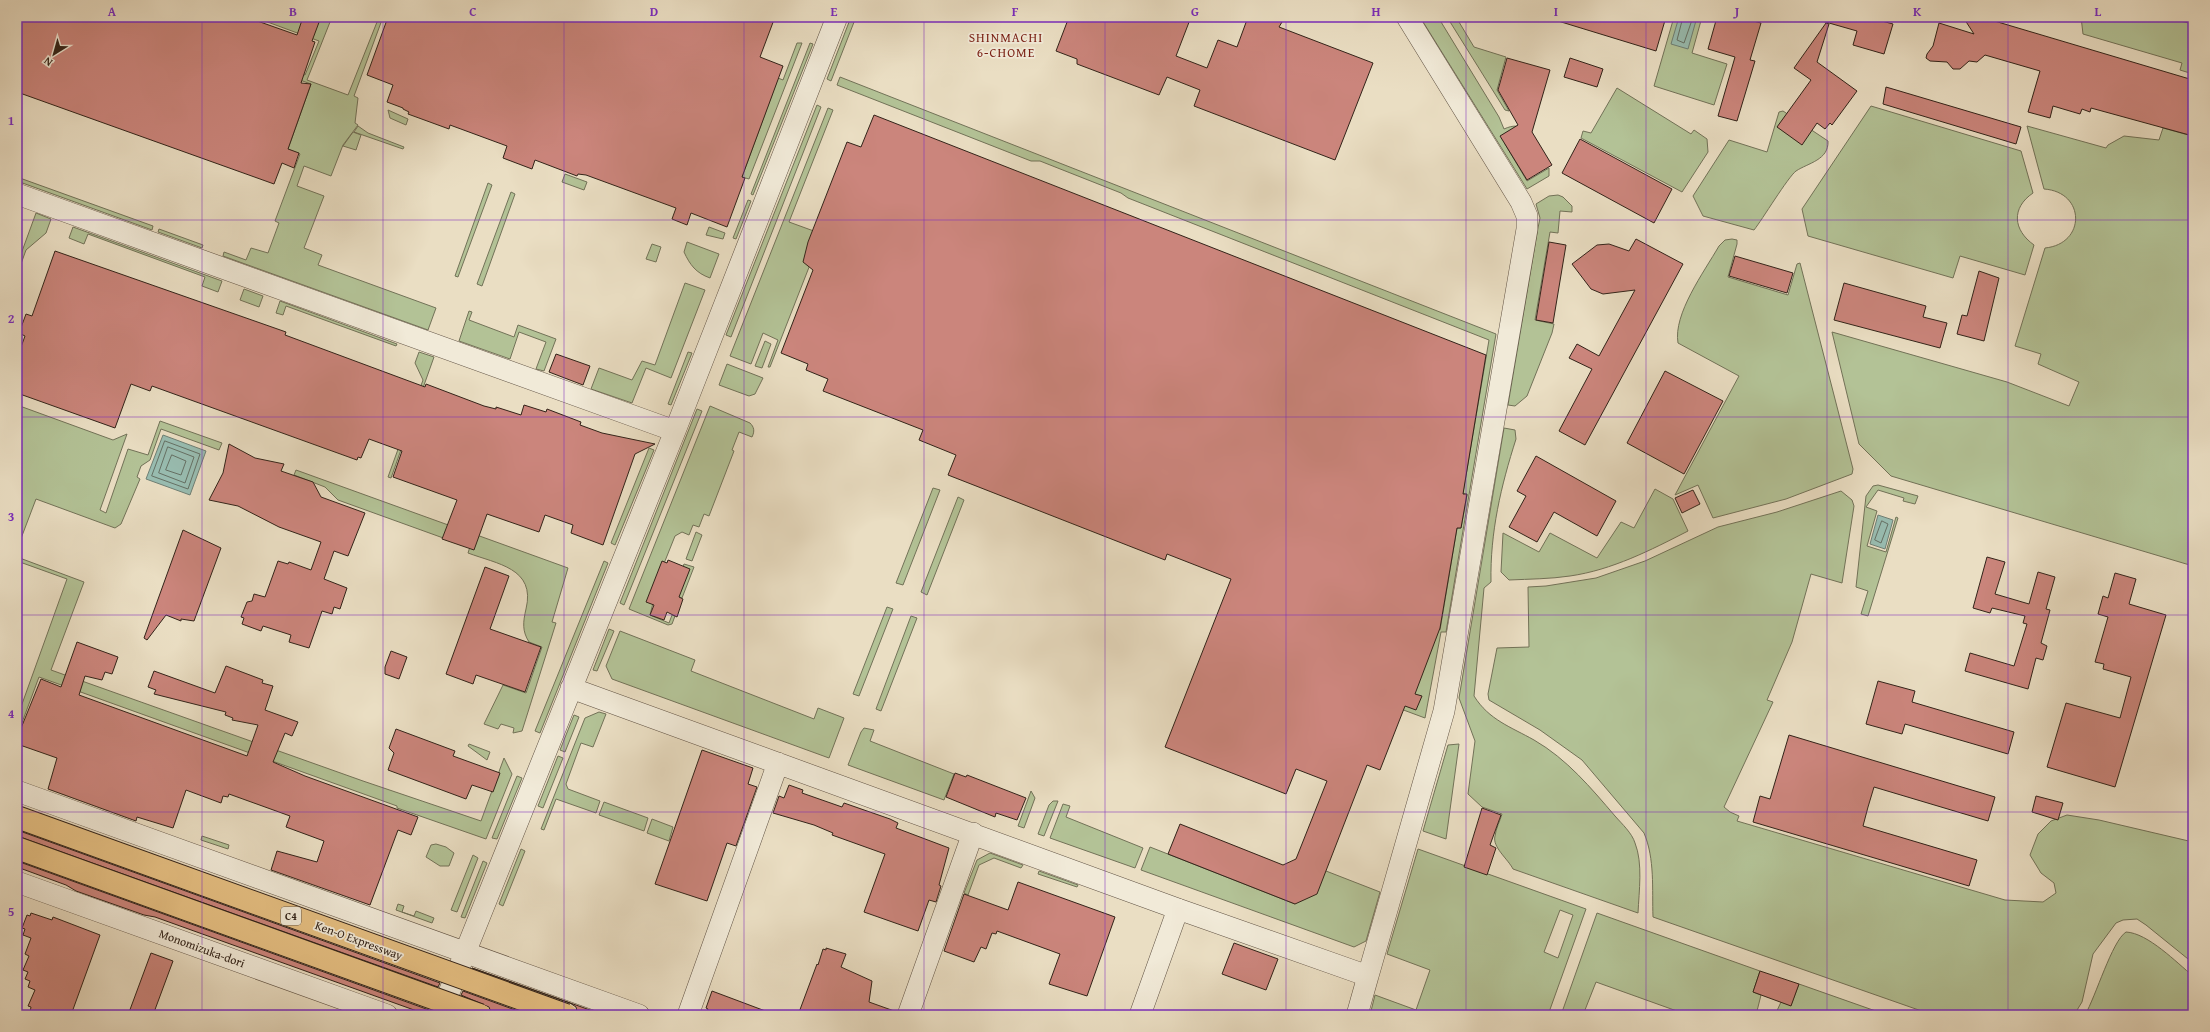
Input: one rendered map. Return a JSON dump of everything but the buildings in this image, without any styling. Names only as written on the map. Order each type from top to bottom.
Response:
[{"type":"highway","name":"Ken-O Expressway","points":[[17,817],[566,1015]]},
{"type":"highway","name":"C4","points":[[17,848],[480,1015]]},
{"type":"street","points":[[440,1015],[675,431],[837,17]]},
{"type":"street","points":[[1357,1015],[1444,711],[1527,216],[1521,202],[1407,17]]},
{"type":"street","points":[[17,194],[675,431]]},
{"type":"street","points":[[571,688],[973,833],[1178,909],[1368,976]]},
{"type":"street","points":[[688,1015],[778,763]]},
{"type":"street","points":[[17,791],[405,929],[465,953],[639,1015]]},
{"type":"street","points":[[908,1015],[973,833]]},
{"type":"street","name":"Monomizuka-dori","points":[[17,882],[387,1015]]},
{"type":"street","points":[[1140,1015],[1178,909]]},
{"type":"green space","points":[[124,17],[146,17],[305,75],[319,41],[254,17],[332,17],[307,80],[348,95],[379,17],[383,17],[354,96],[358,98],[355,123],[358,125],[343,145],[331,176],[304,166],[297,186],[324,196],[304,248],[322,255],[318,265],[436,308],[428,330],[223,256],[224,252],[246,260],[251,248],[268,253],[279,223],[275,221],[300,154],[288,149],[311,84]]},
{"type":"green space","points":[[851,17],[856,17],[831,81],[827,79]]},
{"type":"green space","points":[[1420,17],[1438,17],[1499,117],[1504,129],[1516,126],[1527,130],[1505,144],[1527,181],[1549,168],[1549,176],[1527,189]]},
{"type":"green space","points":[[1447,17],[1456,17],[1474,47],[1506,57],[1497,90],[1509,111],[1505,110]]},
{"type":"green space","points":[[1674,17],[1702,17],[1692,53],[1727,64],[1714,105],[1654,86]]},
{"type":"green space","points":[[2081,17],[2181,17],[2180,21],[2193,24],[2193,74],[2180,70],[2182,63],[2083,34]]},
{"type":"green space","points":[[797,43],[802,43],[749,179],[742,177],[778,78],[783,80]]},
{"type":"green space","points":[[810,43],[813,44],[753,195],[751,194]]},
{"type":"green space","points":[[840,77],[1496,334],[1446,632],[1441,632],[1425,718],[1390,705],[1438,629],[1440,630],[1457,528],[1461,528],[1467,495],[1463,493],[1489,340],[1128,198],[1121,193],[1040,161],[1031,161],[837,85]]},
{"type":"green space","points":[[1617,88],[1691,134],[1694,130],[1707,139],[1708,152],[1682,192],[1581,138],[1583,131],[1591,133]]},
{"type":"green space","points":[[817,105],[821,107],[731,337],[726,335]]},
{"type":"green space","points":[[1871,106],[2021,151],[2033,193],[2021,205],[2017,219],[2022,233],[2034,245],[2025,275],[1960,256],[1953,278],[1808,236],[1802,209]]},
{"type":"green space","points":[[828,108],[833,110],[789,222],[822,234],[770,367],[768,367],[778,340],[763,333],[751,364],[730,356]]},
{"type":"green space","points":[[388,110],[408,119],[406,125],[390,118]]},
{"type":"green space","points":[[1783,111],[1828,141],[1825,153],[1817,160],[1796,171],[1792,175],[1754,230],[1703,216],[1693,196],[1729,140],[1767,152],[1779,112]]},
{"type":"green space","points":[[358,126],[368,133],[404,147],[403,149],[354,132]]},
{"type":"green space","points":[[2027,126],[2106,148],[2108,145],[2124,136],[2159,140],[2163,128],[2192,136],[2193,135],[2193,566],[1891,476],[1859,444],[1832,332],[2007,382],[2069,406],[2079,382],[2038,364],[2041,354],[2015,346],[2045,248],[2058,244],[2068,238],[2074,228],[2076,218],[2074,208],[2068,199],[2058,192],[2044,189]]},
{"type":"green space","points":[[353,132],[361,135],[356,150],[343,146]]},
{"type":"green space","points":[[565,174],[587,182],[584,190],[562,182]]},
{"type":"green space","points":[[17,177],[153,226],[152,230],[17,181]]},
{"type":"green space","points":[[488,183],[492,185],[458,277],[455,276]]},
{"type":"green space","points":[[511,192],[515,194],[482,286],[477,284]]},
{"type":"green space","points":[[1558,195],[1563,197],[1572,206],[1572,212],[1560,211],[1558,233],[1550,232],[1535,320],[1554,324],[1552,333],[1527,396],[1515,406],[1508,405],[1540,218],[1536,204],[1549,196]]},
{"type":"green space","points":[[748,200],[751,201],[736,239],[733,238]]},
{"type":"green space","points":[[36,213],[51,219],[46,233],[26,250],[17,275],[17,265]]},
{"type":"green space","points":[[73,227],[222,281],[218,292],[202,286],[205,277],[88,234],[84,244],[69,238]]},
{"type":"green space","points":[[709,227],[725,233],[723,239],[706,235]]},
{"type":"green space","points":[[159,229],[203,245],[202,248],[158,232]]},
{"type":"green space","points":[[1725,240],[1737,240],[1737,244],[1728,277],[1788,295],[1797,264],[1800,263],[1853,469],[1852,474],[1786,499],[1713,518],[1698,485],[1675,495],[1739,376],[1678,343],[1678,332],[1680,319],[1685,306],[1698,280],[1719,246]]},
{"type":"green space","points":[[687,242],[719,254],[710,278],[697,271],[689,261],[684,252]]},
{"type":"green space","points":[[652,244],[661,247],[656,262],[646,259]]},
{"type":"green space","points":[[685,283],[705,290],[671,378],[646,368],[632,403],[591,389],[599,368],[632,380],[642,361],[655,365]]},
{"type":"green space","points":[[244,289],[263,296],[259,307],[240,300]]},
{"type":"green space","points":[[280,301],[397,344],[396,346],[286,306],[283,315],[276,313]]},
{"type":"green space","points":[[469,311],[472,312],[469,320],[514,337],[518,325],[556,339],[544,371],[536,369],[546,342],[519,332],[510,359],[459,341]]},
{"type":"green space","points":[[765,341],[771,344],[762,368],[755,366]]},
{"type":"green space","points":[[419,352],[434,357],[391,478],[388,477],[423,380],[415,363]]},
{"type":"green space","points":[[688,352],[692,353],[671,405],[668,404]]},
{"type":"green space","points":[[727,364],[763,378],[755,394],[749,396],[719,385]]},
{"type":"green space","points":[[17,405],[113,440],[127,434],[100,510],[106,513],[128,449],[148,455],[160,421],[222,443],[219,450],[161,429],[150,460],[141,466],[137,477],[140,479],[121,524],[115,528],[36,499],[17,549]]},
{"type":"green space","points":[[710,406],[750,423],[754,433],[752,437],[739,432],[732,450],[734,451],[709,516],[704,514],[699,527],[693,525],[689,535],[682,532],[675,536],[649,601],[653,603],[650,615],[669,623],[672,615],[675,616],[672,624],[668,625],[629,609]]},
{"type":"green space","points":[[697,409],[702,411],[624,605],[620,603]]},
{"type":"green space","points":[[1504,428],[1515,430],[1516,439],[1501,492],[1498,509],[1492,545],[1491,582],[1484,588],[1474,696],[1486,711],[1494,717],[1534,740],[1568,765],[1588,785],[1629,832],[1634,839],[1640,868],[1638,913],[1513,869],[1498,849],[1495,840],[1496,830],[1502,814],[1482,807],[1468,794],[1475,741],[1459,698]]},
{"type":"green space","points":[[649,448],[654,450],[615,545],[611,543]]},
{"type":"green space","points":[[296,470],[451,526],[446,539],[338,500],[325,487],[294,475]]},
{"type":"green space","points":[[1878,485],[1918,496],[1915,504],[1903,501],[1904,498],[1878,490],[1866,507],[1877,511],[1867,546],[1886,552],[1896,517],[1898,518],[1868,616],[1861,614],[1868,591],[1856,587],[1866,496],[1873,486]]},
{"type":"green space","points":[[933,488],[940,490],[903,585],[896,583]]},
{"type":"green space","points":[[1655,489],[1673,499],[1688,531],[1631,558],[1586,573],[1555,578],[1509,580],[1501,572],[1503,533],[1539,552],[1550,533],[1597,558],[1621,522],[1634,528]]},
{"type":"green space","points":[[1841,491],[1852,500],[1854,506],[1842,583],[1811,574],[1792,642],[1767,700],[1773,702],[1724,807],[1730,812],[1739,816],[1737,821],[2005,900],[2043,902],[2056,893],[2054,883],[2041,873],[2030,855],[2038,834],[2051,821],[2067,815],[2099,820],[2193,842],[2193,963],[2137,919],[2123,920],[2116,923],[2093,954],[2082,1002],[2074,1015],[1933,1015],[1653,917],[1653,885],[1650,853],[1644,833],[1582,760],[1540,730],[1489,700],[1488,694],[1497,648],[1529,647],[1528,587],[1546,586],[1596,578],[1645,561],[1718,527],[1777,512]]},
{"type":"green space","points":[[958,497],[964,500],[927,595],[921,592]]},
{"type":"green space","points":[[696,532],[702,535],[692,561],[686,559]]},
{"type":"green space","points":[[474,534],[568,568],[552,622],[556,623],[522,731],[513,733],[514,728],[501,724],[498,729],[484,724],[503,685],[526,693],[542,647],[529,642],[525,634],[524,622],[528,595],[525,584],[520,576],[512,570],[468,553]]},
{"type":"green space","points":[[17,557],[84,582],[51,670],[363,781],[481,821],[504,758],[512,774],[486,839],[39,677],[17,736],[17,718],[67,579],[17,561]]},
{"type":"green space","points":[[604,561],[608,563],[540,733],[535,731]]},
{"type":"green space","points":[[684,564],[694,567],[682,598],[678,597],[680,575]]},
{"type":"green space","points":[[887,607],[893,609],[859,696],[853,694]]},
{"type":"green space","points":[[911,616],[917,618],[881,711],[876,709]]},
{"type":"green space","points":[[609,629],[614,631],[597,671],[593,670]]},
{"type":"green space","points":[[620,631],[695,660],[691,671],[814,719],[818,708],[844,718],[829,758],[612,679],[606,666]]},
{"type":"green space","points":[[599,712],[606,714],[593,747],[581,743],[566,784],[568,789],[600,801],[596,813],[556,799],[544,830],[541,829],[585,718]]},
{"type":"green space","points":[[574,715],[579,717],[565,752],[560,750]]},
{"type":"green space","points":[[864,728],[874,730],[870,741],[954,774],[944,800],[848,765]]},
{"type":"green space","points":[[469,744],[490,752],[487,760],[468,746]]},
{"type":"green space","points":[[1459,744],[1446,839],[1423,831],[1448,745]]},
{"type":"green space","points":[[558,756],[563,758],[543,808],[538,806]]},
{"type":"green space","points":[[517,776],[522,778],[497,839],[492,838]]},
{"type":"green space","points":[[1031,791],[1035,798],[1024,828],[1018,826]]},
{"type":"green space","points":[[1053,801],[1058,801],[1044,836],[1038,834],[1049,805]]},
{"type":"green space","points":[[604,802],[648,818],[644,831],[599,815]]},
{"type":"green space","points":[[1063,804],[1070,806],[1066,817],[1143,848],[1135,868],[1050,838]]},
{"type":"green space","points":[[652,819],[673,827],[669,841],[647,833]]},
{"type":"green space","points":[[202,836],[229,845],[228,849],[201,840]]},
{"type":"green space","points":[[436,844],[446,847],[454,853],[449,866],[440,866],[426,857],[431,845]]},
{"type":"green space","points":[[1150,847],[1295,904],[1326,871],[1380,892],[1366,941],[1354,947],[1141,870]]},
{"type":"green space","points":[[521,849],[525,851],[503,906],[499,904]]},
{"type":"green space","points":[[1418,849],[1586,909],[1548,1015],[1370,1015],[1375,995],[1416,1010],[1430,970],[1387,954]],"holes":[[[1560,910],[1573,915],[1558,958],[1544,952]]]},
{"type":"green space","points":[[990,853],[1023,865],[1021,868],[994,858],[979,865],[968,895],[964,893],[977,860]]},
{"type":"green space","points":[[473,855],[478,858],[457,912],[451,910]]},
{"type":"green space","points":[[483,861],[487,863],[465,918],[461,917]]},
{"type":"green space","points":[[1039,871],[1078,885],[1077,887],[1038,874]]},
{"type":"green space","points":[[398,904],[404,906],[402,912],[414,916],[416,911],[434,918],[432,923],[396,910]]},
{"type":"green space","points":[[1597,913],[1760,971],[1753,992],[1761,995],[1756,1015],[1688,1015],[1596,982],[1583,1015],[1561,1015]]},
{"type":"green space","points":[[2126,932],[2144,937],[2193,976],[2193,1015],[2085,1015],[2115,946]]},
{"type":"green space","points":[[1799,984],[1887,1015],[1775,1015],[1781,1002],[1791,1005]]},
{"type":"water","points":[[1679,17],[1697,17],[1688,49],[1671,44]]},
{"type":"water","points":[[163,435],[206,451],[190,495],[146,479]]},
{"type":"water","points":[[1878,515],[1893,520],[1885,549],[1870,544]]},
{"type":"district","name":"SHINMACHI 6-CHOME","points":[[1006,44]]}]
